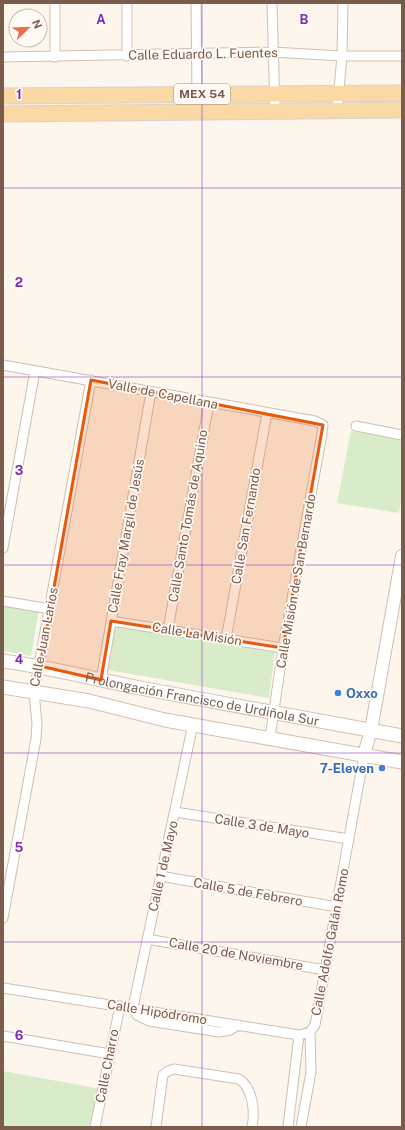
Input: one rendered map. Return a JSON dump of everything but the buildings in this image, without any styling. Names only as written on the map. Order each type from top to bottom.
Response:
[{"type":"main road","name":"MEX 54","points":[[3,96],[340,93],[402,94]]},
{"type":"main road","name":"MEX 54","points":[[3,114],[402,110]]},
{"type":"main road","name":"Prolongación Francisco de Urdiñola Sur","points":[[3,661],[40,666],[101,680],[273,714],[402,736]]},
{"type":"main road","name":"Prolongación Francisco de Urdiñola Sur","points":[[3,687],[89,701],[165,720],[402,762]]},
{"type":"street","points":[[55,3],[55,57]]},
{"type":"street","points":[[127,3],[127,56]]},
{"type":"street","points":[[196,3],[197,94]]},
{"type":"street","points":[[272,3],[272,52],[275,111]]},
{"type":"street","points":[[337,111],[340,93],[343,3]]},
{"type":"street","name":"Calle Eduardo L. Fuentes","points":[[3,57],[127,56],[272,52],[342,56],[402,56]]},
{"type":"street","name":"Valle de Capellana","points":[[3,365],[315,421],[322,425]]},
{"type":"street","points":[[3,548],[35,371]]},
{"type":"street","name":"Calle Juan Larios","points":[[3,918],[36,739],[37,724],[34,692],[40,666],[91,380]]},
{"type":"street","name":"Calle Fray Margil de Jesús","points":[[101,680],[152,392]]},
{"type":"street","name":"Calle Santo Tomás de Aquino","points":[[168,629],[208,403]]},
{"type":"street","name":"Calle San Fernando","points":[[226,639],[267,413]]},
{"type":"street","name":"Calle Misión de San Bernardo","points":[[270,738],[283,648],[322,434],[322,425]]},
{"type":"street","points":[[356,426],[402,435]]},
{"type":"street","points":[[364,755],[371,730],[400,578],[402,556]]},
{"type":"street","points":[[3,601],[50,609]]},
{"type":"street","name":"Calle La Misión","points":[[111,621],[283,648]]},
{"type":"street","name":"Calle 1 de Mayo","points":[[133,1007],[193,724]]},
{"type":"street","name":"Calle Adolfo Galán Romo","points":[[301,1127],[311,1072],[310,1032],[315,1025],[326,970],[364,755]]},
{"type":"street","name":"Calle 3 de Mayo","points":[[175,812],[349,839]]},
{"type":"street","name":"Calle 5 de Febrero","points":[[160,876],[337,907]]},
{"type":"street","name":"Calle 20 de Noviembre","points":[[147,939],[326,970]]},
{"type":"street","name":"Calle Hipódromo","points":[[3,988],[133,1007],[299,1035],[310,1032]]},
{"type":"street","name":"Calle Charro","points":[[95,1127],[120,1006]]},
{"type":"street","points":[[288,1127],[299,1035]]},
{"type":"street","points":[[3,1036],[110,1054]]},
{"type":"street","points":[[156,1127],[162,1075],[174,1069],[239,1079],[244,1082],[249,1090],[254,1119],[252,1127]]},
{"type":"highlighted area","points":[[91,380],[323,425],[283,648],[111,621],[101,680],[40,666]]},
{"type":"green space","points":[[351,431],[402,439],[402,497],[399,513],[337,503]]},
{"type":"green space","points":[[3,603],[39,609],[31,656],[3,651]]},
{"type":"green space","points":[[116,623],[275,651],[269,698],[108,670]]},
{"type":"green space","points":[[3,1071],[101,1089],[93,1127],[3,1127]]},
{"type":"place","name":"Oxxo","points":[[338,693]]},
{"type":"place","name":"7-Eleven","points":[[382,768]]}]
